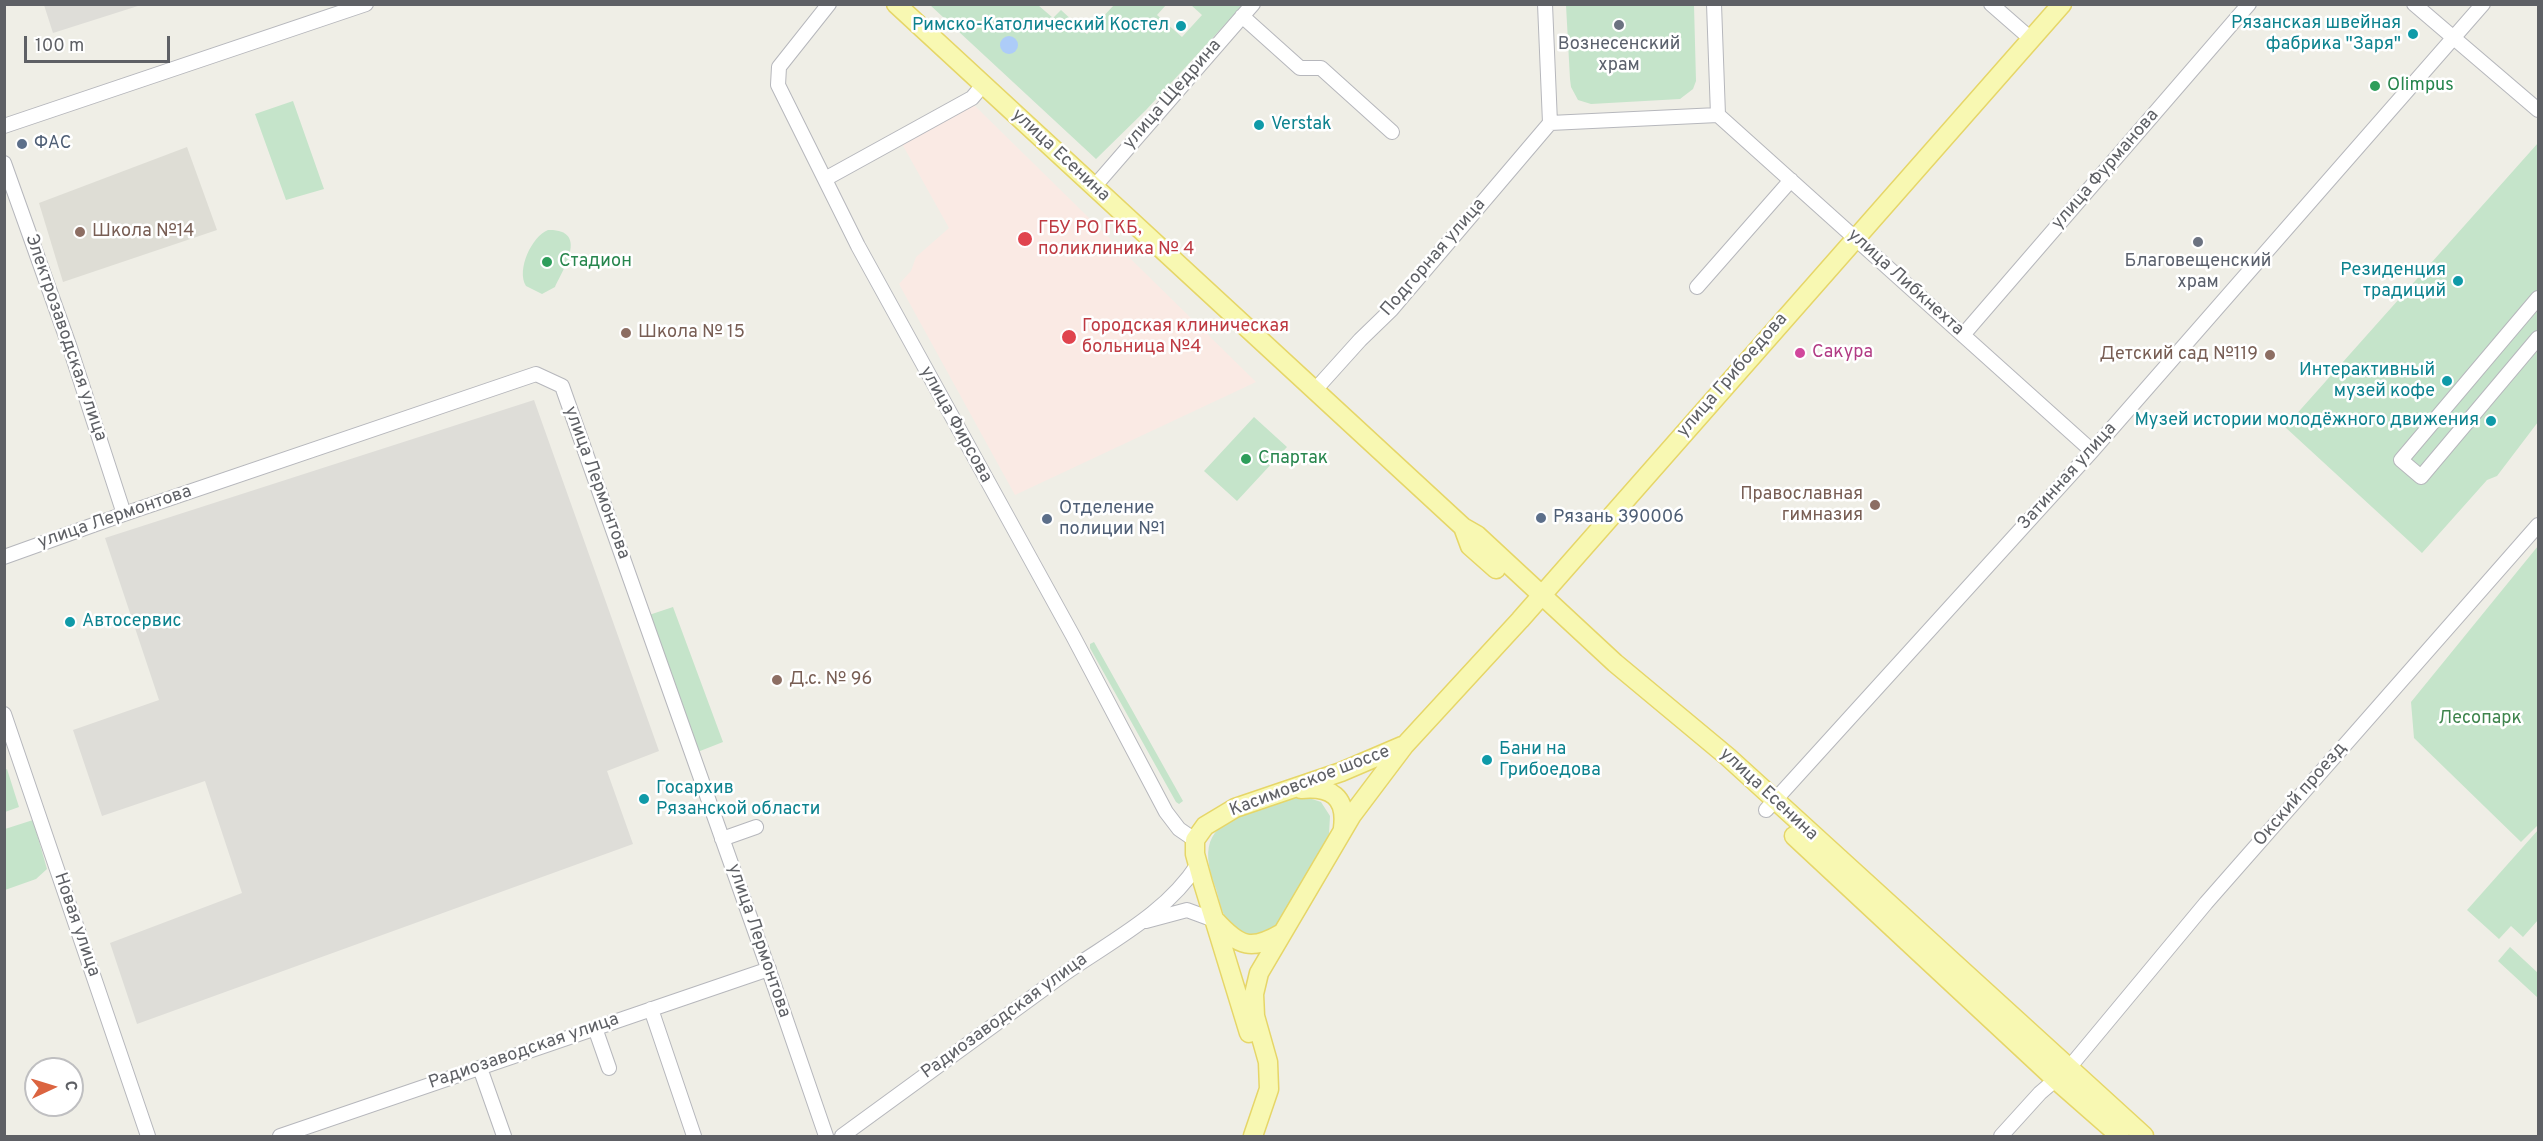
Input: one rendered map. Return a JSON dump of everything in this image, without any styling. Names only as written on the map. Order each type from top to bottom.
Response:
[{"type":"main road","name":"улица Есенина","points":[[896,4],[1463,527],[1477,535],[1538,598],[1728,757],[1770,806],[2062,1074]]},
{"type":"main road","name":"улица Грибоедова","points":[[1404,746],[1538,598],[2062,4]]},
{"type":"main road","name":"Касимовское шоссе","points":[[1258,1130],[1260,1078],[1257,1058],[1198,864],[1195,840],[1205,826],[1234,808],[1341,772],[1404,746]]},
{"type":"main road","name":"Касимовское шоссе","points":[[1258,1130],[1269,1089],[1268,1062],[1255,1016],[1254,993],[1259,973],[1346,816],[1404,746]]},
{"type":"main road","points":[[1341,772],[1346,816]]},
{"type":"main road","points":[[1287,791],[1317,788],[1331,793],[1346,816]]},
{"type":"main road","points":[[1214,920],[1231,938],[1248,945],[1263,944],[1283,932]]},
{"type":"main road","points":[[2062,1074],[2120,1137]]},
{"type":"main road","points":[[2062,1074],[2144,1137]]},
{"type":"street","points":[[4,126],[366,4]]},
{"type":"street","name":"улица Фирсова","points":[[829,4],[779,67],[778,85],[858,246],[1073,636],[1166,812],[1179,829],[1195,840]]},
{"type":"street","name":"улица Щедрина","points":[[1094,187],[1253,4]]},
{"type":"street","points":[[1545,4],[1550,123],[1718,115],[1714,4]]},
{"type":"street","points":[[1991,4],[2031,39]]},
{"type":"street","name":"улица Фурманова","points":[[1963,335],[2249,4]]},
{"type":"street","points":[[2414,4],[2538,110]]},
{"type":"street","name":"Затинная улица","points":[[1770,806],[2092,451],[2483,4]]},
{"type":"street","points":[[1242,16],[1300,68],[1321,69],[1392,132]]},
{"type":"street","points":[[825,179],[972,98],[983,85]]},
{"type":"street","name":"улица Либкнехта","points":[[1718,115],[2092,451]]},
{"type":"street","name":"Подгорная улица","points":[[1315,390],[1360,340],[1391,310],[1550,123]]},
{"type":"street","name":"Электрозаводская улица","points":[[4,163],[69,345],[124,514]]},
{"type":"street","points":[[1697,287],[1791,180]]},
{"type":"street","points":[[2538,298],[2401,460],[2421,477],[2538,338]]},
{"type":"street","name":"улица Лермонтова","points":[[4,557],[536,374],[562,386],[827,1135]]},
{"type":"street","name":"Окский проезд","points":[[2001,1137],[2040,1093],[2062,1074],[2206,903],[2538,525]]},
{"type":"street","name":"Новая улица","points":[[4,714],[148,1137]]},
{"type":"street","points":[[722,840],[756,827]]},
{"type":"street","points":[[1141,922],[1178,891],[1198,864]]},
{"type":"street","points":[[1141,922],[1187,910],[1214,920]]},
{"type":"street","name":"Радиозаводская улица","points":[[842,1137],[1092,954],[1141,922]]},
{"type":"street","name":"Радиозаводская улица","points":[[280,1137],[768,969]]},
{"type":"street","points":[[651,1009],[694,1137]]},
{"type":"street","points":[[595,1028],[609,1068]]},
{"type":"street","points":[[480,1068],[504,1137]]},
{"type":"shaded area","points":[[44,5],[141,5],[53,33]]},
{"type":"shaded area","name":"Городская клиническая больница №4","points":[[973,104],[1256,382],[1015,495],[899,284],[911,271],[916,257],[949,228],[901,142]]},
{"type":"shaded area","points":[[187,147],[217,230],[63,282],[39,203]]},
{"type":"shaded area","points":[[534,400],[659,751],[607,771],[633,844],[137,1024],[110,943],[242,893],[205,781],[102,816],[73,730],[159,700],[105,538]]},
{"type":"green space","points":[[930,5],[1038,5],[1053,18],[1061,10],[1087,34],[1114,5],[1166,5],[1157,15],[1182,37],[1202,15],[1191,5],[1243,5],[1146,110],[1096,159]]},
{"type":"green space","points":[[1566,5],[1694,5],[1696,81],[1693,89],[1680,99],[1591,104],[1578,100],[1571,87]]},
{"type":"green space","points":[[293,101],[324,189],[286,200],[255,114]]},
{"type":"green space","points":[[2538,143],[2538,422],[2497,476],[2487,480],[2422,553],[2285,427]]},
{"type":"green space","name":"Стадион","points":[[548,230],[560,231],[568,236],[571,243],[568,260],[555,287],[542,294],[526,286],[523,271],[531,246],[542,233]]},
{"type":"green space","name":"Спартак","points":[[1254,417],[1287,447],[1237,501],[1204,471]]},
{"type":"green space","name":"Лесопарк","points":[[2538,546],[2538,825],[2521,842],[2414,738],[2411,702]]},
{"type":"green space","points":[[673,607],[723,742],[695,753],[646,616]]},
{"type":"green space","points":[[1094,642],[1183,801],[1179,804],[1090,648],[1090,644]]},
{"type":"green space","points":[[7,769],[19,807],[5,812],[5,770]]},
{"type":"green space","points":[[1306,797],[1321,802],[1330,816],[1329,834],[1318,861],[1278,927],[1247,939],[1231,926],[1223,912],[1208,859],[1212,837],[1228,821],[1241,815],[1281,801]]},
{"type":"green space","points":[[33,820],[47,869],[36,879],[5,890],[5,829]]},
{"type":"green space","points":[[2538,830],[2538,920],[2523,937],[2511,926],[2499,939],[2467,910]]},
{"type":"green space","points":[[2510,947],[2538,973],[2538,998],[2498,961]]},
{"type":"water","points":[[1009,36],[1015,39],[1018,45],[1015,51],[1009,54],[1003,51],[1000,45],[1003,39]]},
{"type":"place","name":"Вознесенский храм","points":[[1619,25]]},
{"type":"place","name":"Римско-Католический Костел","points":[[1181,26]]},
{"type":"place","name":"Рязанская швейная фабрика \"Заря\"","points":[[2413,34]]},
{"type":"place","name":"Olimpus","points":[[2375,86]]},
{"type":"place","name":"Verstak","points":[[1259,125]]},
{"type":"place","name":"ФАС","points":[[22,144]]},
{"type":"place","name":"Школа №14","points":[[80,232]]},
{"type":"place","name":"ГБУ РО ГКБ, поликлиника № 4","points":[[1025,239]]},
{"type":"place","name":"Благовещенский храм","points":[[2198,242]]},
{"type":"place","name":"Стадион","points":[[547,262]]},
{"type":"place","name":"Резиденция традиций","points":[[2458,281]]},
{"type":"place","name":"Школа № 15","points":[[626,333]]},
{"type":"place","name":"Городская клиническая больница №4","points":[[1069,337]]},
{"type":"place","name":"Сакура","points":[[1800,353]]},
{"type":"place","name":"Детский сад №119","points":[[2270,355]]},
{"type":"place","name":"Интерактивный музей кофе","points":[[2447,381]]},
{"type":"place","name":"Музей истории молодёжного движения","points":[[2491,421]]},
{"type":"place","name":"Спартак","points":[[1246,459]]},
{"type":"place","name":"Православная гимназия","points":[[1875,505]]},
{"type":"place","name":"Рязань 390006","points":[[1541,518]]},
{"type":"place","name":"Отделение полиции №1","points":[[1047,519]]},
{"type":"place","name":"Автосервис","points":[[70,622]]},
{"type":"place","name":"Д.с. № 96","points":[[777,680]]},
{"type":"place","name":"Бани на Грибоедова","points":[[1487,760]]},
{"type":"place","name":"Госархив Рязанской области","points":[[644,799]]}]
